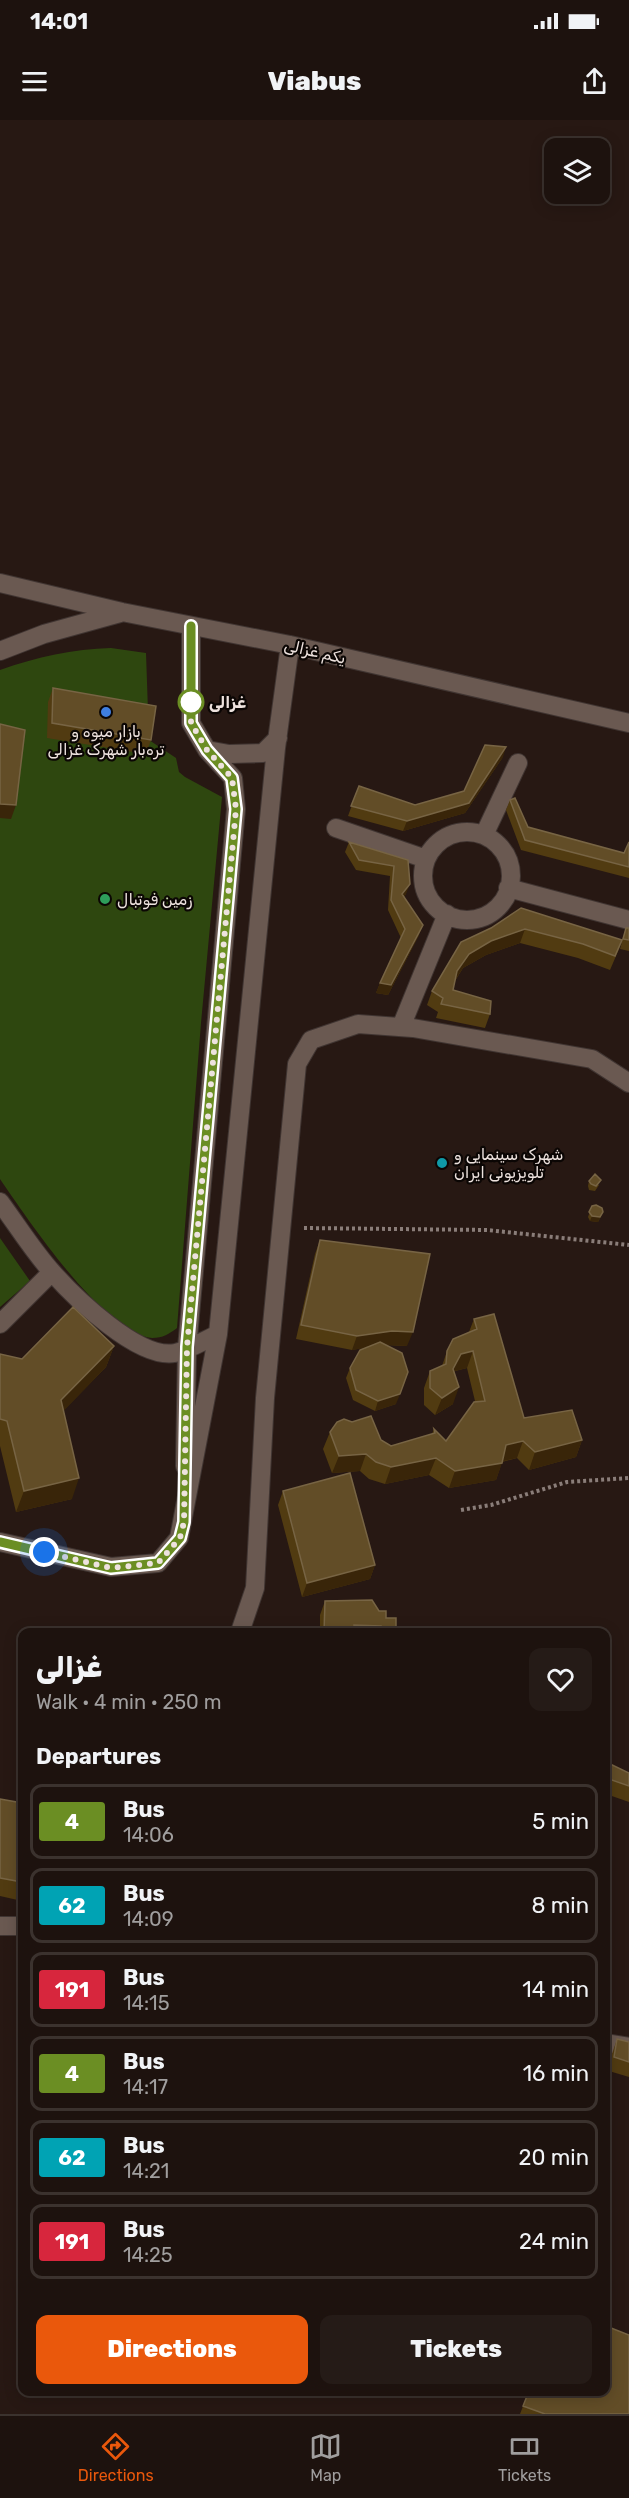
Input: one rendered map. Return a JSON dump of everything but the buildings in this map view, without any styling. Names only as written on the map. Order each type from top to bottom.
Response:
[{"type":"street","name":"یکم غزالی","points":[[0,583],[122,612],[290,645],[629,723]]},
{"type":"street","points":[[0,651],[44,634],[122,612]]},
{"type":"street","points":[[184,1522],[187,1347],[236,809],[232,778],[207,750],[191,723],[191,626]]},
{"type":"street","points":[[0,1542],[111,1568],[158,1563],[180,1538],[218,1334],[278,738],[290,645]]},
{"type":"street","points":[[207,750],[229,754],[263,753],[278,738]]},
{"type":"street","points":[[484,835],[518,763]]},
{"type":"street","points":[[336,828],[426,859]]},
{"type":"street","points":[[470,832],[484,835],[504,853],[510,866],[511,879],[508,888],[498,907],[485,915],[471,919],[455,918],[431,901],[424,887],[423,873],[426,859],[443,838],[456,833],[470,832]]},
{"type":"street","points":[[508,888],[629,920]]},
{"type":"street","points":[[401,1027],[447,914]]},
{"type":"street","points":[[226,915],[260,915]]},
{"type":"street","points":[[241,1628],[255,1588],[264,1410],[297,1064],[310,1040],[358,1024],[401,1027],[592,1059],[629,1083]]},
{"type":"street","points":[[0,1202],[52,1272],[114,1331],[156,1352],[175,1353],[218,1334]]},
{"type":"street","points":[[0,1324],[52,1272]]},
{"type":"street","points":[[0,1926],[18,1926]]},
{"type":"street","points":[[610,2044],[629,2047]]},
{"type":"path","points":[[280,1228],[487,1230],[629,1245]]},
{"type":"path","points":[[460,1510],[491,1505],[567,1482],[629,1478]]},
{"type":"green space","points":[[111,648],[146,653],[149,740],[176,758],[179,772],[185,777],[222,797],[201,1023],[177,1328],[156,1338],[133,1332],[112,1317],[90,1296],[47,1245],[0,1179],[0,670],[55,654]]},
{"type":"green space","points":[[0,1238],[30,1281],[0,1307]]},
{"type":"bus line","name":"4","points":[[0,1542],[111,1568],[158,1563],[180,1538],[184,1522],[187,1347],[236,809],[232,778],[207,750],[191,723],[191,626]]},
{"type":"place","name":"غزالی","points":[[191,702]]},
{"type":"place","name":"بازار میوه و تره‌بار شهرک غزالی","points":[[106,712]]},
{"type":"place","name":"زمین فوتبال","points":[[105,899]]},
{"type":"place","name":"شهرک سینمایی و تلویزیونی ایران","points":[[442,1163]]},
{"type":"route","points":[[44,1552],[111,1568],[158,1563],[180,1538],[184,1522],[187,1347],[236,809],[232,778],[207,750],[191,723],[191,702]]}]
